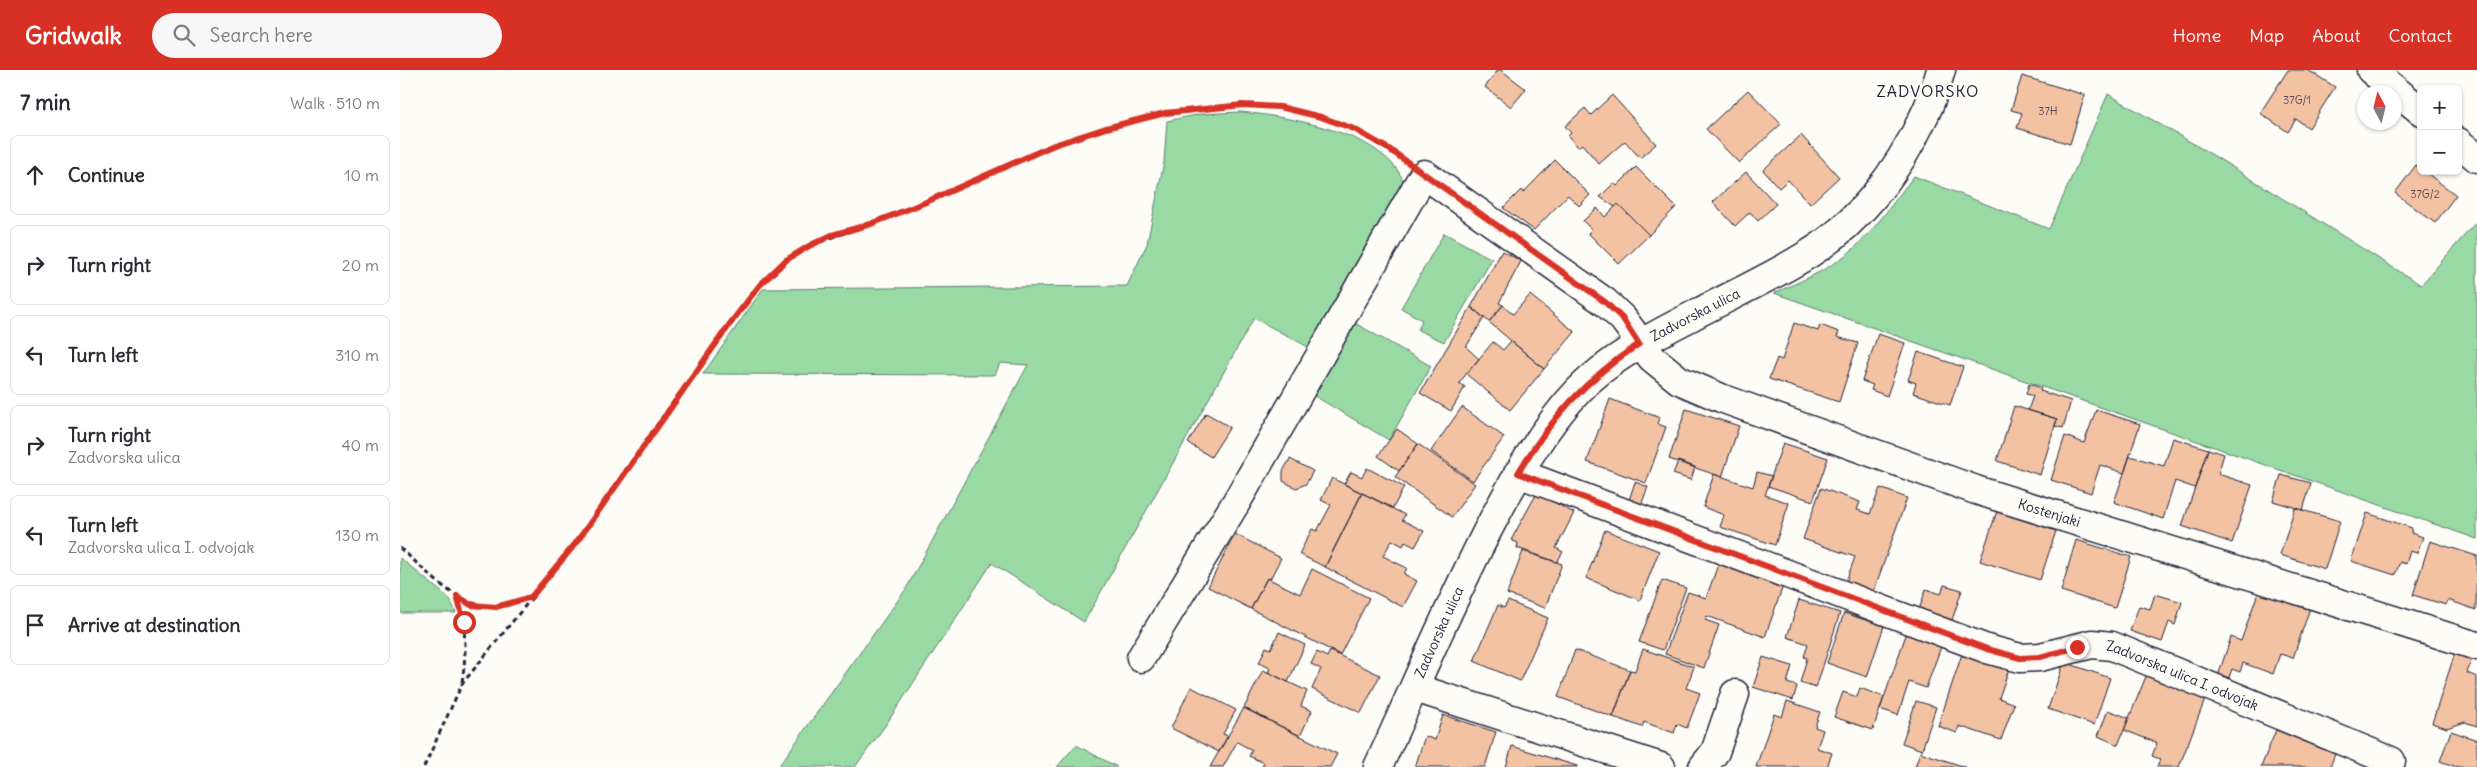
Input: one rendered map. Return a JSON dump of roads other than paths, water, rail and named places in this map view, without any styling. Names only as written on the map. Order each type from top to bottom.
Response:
[{"type":"street","name":"Zadvorska ulica","points":[[1378,767],[1476,554],[1518,473],[1534,447],[1580,389],[1608,364],[1639,344],[1756,284],[1809,254],[1845,226],[1874,196],[1902,156],[1924,118],[1941,70]]},
{"type":"street","points":[[2371,70],[2417,108]]},
{"type":"street","points":[[2462,145],[2477,158]]},
{"type":"street","name":"Kostenjaki","points":[[1141,658],[1237,501],[1424,174],[1605,302],[1623,319],[1639,344],[1652,358],[1679,380],[1721,398],[1995,496],[2477,646]]},
{"type":"street","name":"Zadvorska ulica I. odvojak","points":[[1518,473],[1987,649],[2020,658],[2040,657],[2092,644],[2112,646],[2390,762]]},
{"type":"street","name":"Zadvorska ulica","points":[[1415,688],[1660,767]]},
{"type":"street","points":[[1703,767],[1715,752],[1736,694]]},
{"type":"district","name":"ZADVORSKO","points":[[1928,91]]}]
